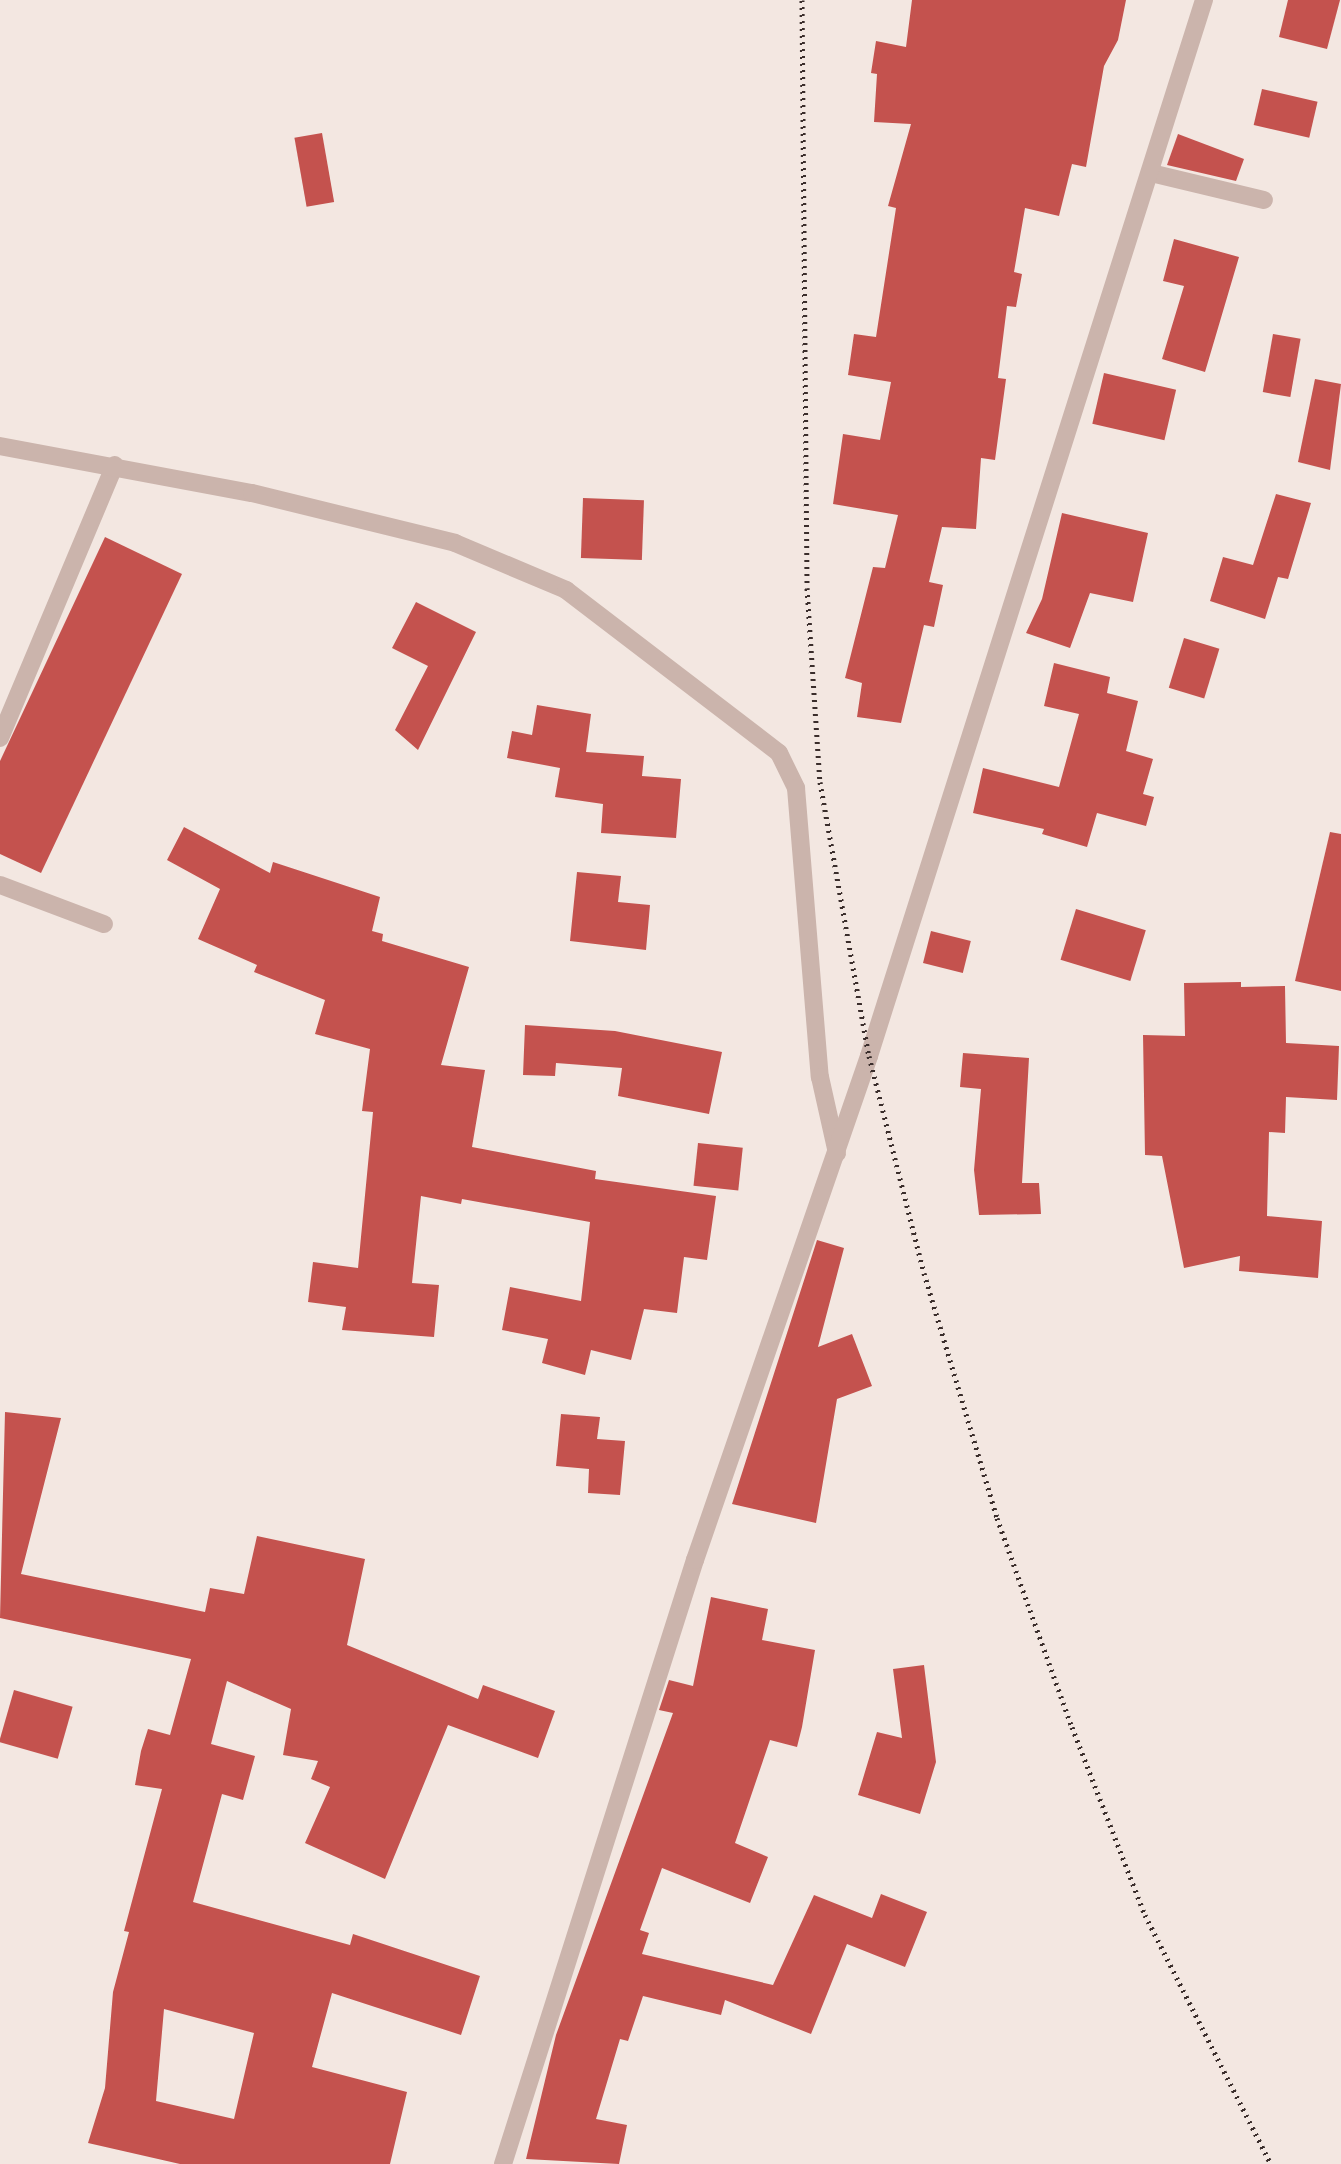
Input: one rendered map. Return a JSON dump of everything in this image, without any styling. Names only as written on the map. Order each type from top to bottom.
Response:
[{"type":"street","points":[[503,2164],[695,1560],[837,1153],[1204,0]]},
{"type":"street","points":[[1151,173],[1264,200]]},
{"type":"street","points":[[0,446],[115,465],[456,543],[566,590],[779,753],[796,788],[820,1077],[837,1153]]},
{"type":"street","points":[[0,738],[115,465]]},
{"type":"street","points":[[0,885],[104,924]]},
{"type":"building","points":[[912,0],[1126,0],[1118,40],[1104,66],[1086,167],[1072,164],[1059,216],[1025,208],[1014,272],[1022,274],[1016,307],[1007,306],[998,378],[1006,379],[995,460],[981,458],[976,529],[942,527],[929,582],[943,585],[934,627],[924,625],[901,723],[857,717],[862,683],[845,678],[873,567],[885,568],[898,515],[833,504],[843,434],[880,440],[891,382],[848,375],[854,334],[876,337],[896,208],[888,206],[911,124],[874,122],[877,74],[871,73],[876,41],[906,47]]},
{"type":"building","points":[[1288,0],[1340,0],[1327,49],[1279,37]]},
{"type":"building","points":[[1262,89],[1318,102],[1309,138],[1254,125]]},
{"type":"building","points":[[322,133],[334,202],[307,207],[294,138]]},
{"type":"building","points":[[1178,134],[1244,159],[1236,181],[1167,165]]},
{"type":"building","points":[[1174,239],[1239,257],[1205,372],[1162,359],[1184,286],[1163,281]]},
{"type":"building","points":[[1273,334],[1301,339],[1290,397],[1263,392]]},
{"type":"building","points":[[1104,373],[1176,390],[1164,440],[1092,424]]},
{"type":"building","points":[[1315,379],[1341,384],[1330,470],[1298,462]]},
{"type":"building","points":[[1276,494],[1311,503],[1288,579],[1278,577],[1265,619],[1210,601],[1223,557],[1253,565]]},
{"type":"building","points":[[583,498],[644,500],[642,560],[581,558]]},
{"type":"building","points":[[1062,513],[1148,533],[1133,602],[1090,593],[1070,648],[1026,633],[1042,599]]},
{"type":"building","points":[[105,537],[182,574],[41,873],[0,854],[0,761]]},
{"type":"building","points":[[416,602],[476,632],[418,750],[395,730],[428,666],[392,648]]},
{"type":"building","points":[[1184,638],[1219,649],[1204,699],[1169,688]]},
{"type":"building","points":[[1054,663],[1110,677],[1107,693],[1138,701],[1126,751],[1153,759],[1143,794],[1154,797],[1146,826],[1097,813],[1087,847],[1042,834],[1044,829],[973,813],[983,768],[1059,787],[1079,714],[1044,706]]},
{"type":"building","points":[[537,705],[591,714],[586,752],[644,756],[642,776],[681,779],[676,838],[601,833],[603,804],[555,797],[560,768],[507,758],[512,731],[532,735]]},
{"type":"building","points":[[184,827],[270,873],[273,862],[380,897],[372,931],[383,934],[382,941],[469,967],[441,1065],[485,1070],[472,1147],[596,1171],[595,1179],[716,1196],[707,1260],[684,1257],[677,1313],[644,1309],[631,1360],[591,1350],[585,1375],[542,1363],[548,1339],[502,1330],[510,1287],[581,1301],[590,1222],[462,1199],[461,1204],[421,1196],[412,1283],[439,1285],[434,1337],[342,1330],[346,1307],[308,1302],[313,1262],[358,1268],[373,1112],[362,1111],[370,1049],[315,1034],[325,1000],[254,972],[257,965],[198,939],[220,889],[167,860]]},
{"type":"building","points":[[1330,832],[1341,834],[1341,991],[1295,981]]},
{"type":"building","points":[[577,872],[621,876],[618,902],[650,905],[646,950],[570,941]]},
{"type":"building","points":[[1076,909],[1146,930],[1130,981],[1061,960]]},
{"type":"building","points":[[931,931],[971,941],[963,973],[923,963]]},
{"type":"building","points":[[1241,982],[1241,987],[1285,986],[1286,1043],[1339,1046],[1337,1100],[1286,1097],[1285,1133],[1269,1132],[1267,1216],[1322,1221],[1318,1278],[1239,1271],[1240,1256],[1184,1268],[1162,1156],[1145,1155],[1143,1035],[1185,1036],[1184,983]]},
{"type":"building","points":[[525,1025],[615,1031],[722,1052],[709,1114],[618,1096],[622,1068],[556,1063],[555,1076],[523,1075]]},
{"type":"building","points":[[963,1053],[1029,1058],[1022,1183],[1039,1183],[1041,1214],[979,1215],[974,1170],[981,1089],[960,1087]]},
{"type":"building","points":[[698,1143],[743,1148],[738,1190],[694,1186]]},
{"type":"building","points":[[817,1240],[844,1248],[818,1347],[852,1334],[872,1386],[837,1399],[816,1523],[732,1504]]},
{"type":"building","points":[[5,1412],[61,1418],[21,1574],[205,1612],[210,1588],[244,1594],[257,1536],[365,1559],[347,1645],[478,1699],[483,1685],[555,1711],[538,1758],[448,1725],[385,1879],[305,1843],[330,1787],[311,1779],[318,1761],[283,1755],[291,1709],[227,1681],[211,1744],[255,1756],[243,1800],[222,1794],[193,1902],[350,1945],[353,1934],[480,1976],[461,2035],[332,1993],[312,2067],[407,2092],[390,2164],[180,2164],[88,2143],[105,2088],[113,1992],[129,1932],[124,1931],[162,1789],[135,1785],[141,1751],[148,1729],[170,1735],[191,1659],[0,1618]],"holes":[[[164,2009],[254,2033],[234,2119],[156,2101]]]},
{"type":"building","points":[[561,1414],[600,1417],[597,1439],[625,1441],[620,1495],[588,1493],[589,1469],[556,1466]]},
{"type":"building","points":[[711,1597],[768,1609],[762,1640],[815,1650],[802,1727],[797,1747],[770,1740],[735,1843],[768,1857],[750,1903],[662,1868],[640,1930],[649,1933],[642,1954],[773,1985],[814,1895],[872,1918],[881,1894],[927,1912],[905,1967],[847,1944],[811,2034],[725,2000],[721,2015],[643,1996],[628,2041],[620,2039],[596,2119],[627,2125],[619,2164],[526,2159],[556,2035],[673,1713],[659,1710],[669,1680],[693,1686]]},
{"type":"building","points":[[924,1665],[936,1762],[920,1814],[858,1795],[877,1732],[902,1738],[893,1669]]},
{"type":"building","points":[[14,1690],[73,1707],[58,1759],[0,1742]]},
{"type":"railway","points":[[802,0],[807,588],[820,782],[869,1056],[924,1273],[997,1518],[1072,1727],[1145,1915],[1271,2164]]}]
